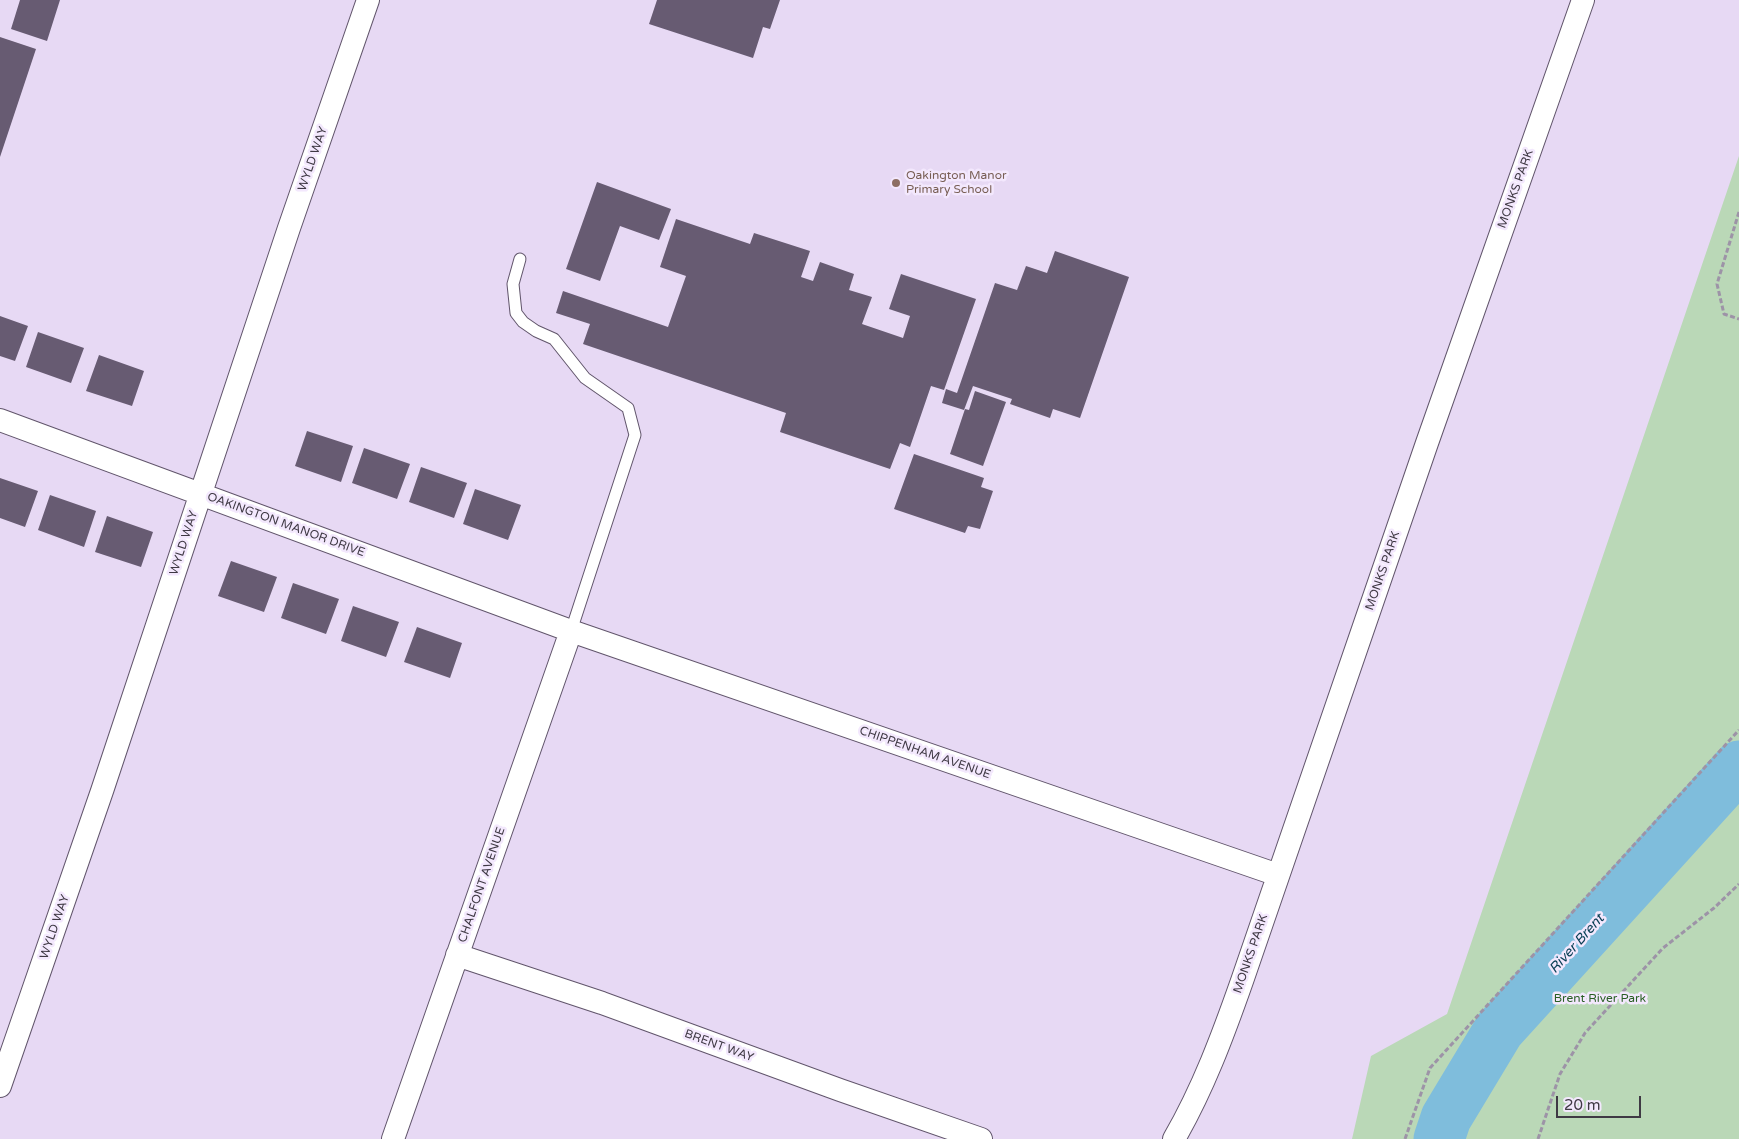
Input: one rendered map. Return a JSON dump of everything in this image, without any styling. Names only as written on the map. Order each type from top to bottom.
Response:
[{"type":"street","name":"WYLD WAY","points":[[0,1086],[102,791],[289,228],[368,0]]},
{"type":"street","name":"MONKS PARK","points":[[1174,1139],[1187,1117],[1218,1047],[1242,981],[1468,323],[1583,0]]},
{"type":"street","name":"OAKINGTON MANOR DRIVE","points":[[0,420],[571,631]]},
{"type":"street","name":"CHIPPENHAM AVENUE","points":[[571,631],[1278,875]]},
{"type":"street","name":"CHALFONT AVENUE","points":[[393,1139],[571,631]]},
{"type":"street","name":"BRENT WAY","points":[[457,955],[602,1003],[840,1090],[981,1139]]},
{"type":"lane","points":[[520,259],[513,284],[516,313],[523,322],[536,331],[554,339],[585,378],[628,408],[635,435],[571,631]]},
{"type":"path","points":[[1739,212],[1717,284],[1724,314],[1739,319]]},
{"type":"path","points":[[1405,1139],[1430,1068],[1739,730]]},
{"type":"path","points":[[1538,1139],[1560,1074],[1585,1033],[1663,948],[1714,908],[1739,884]]},
{"type":"green space","name":"Brent River Park","points":[[1739,156],[1739,1139],[1352,1139],[1371,1056],[1447,1014]]},
{"type":"building","points":[[20,0],[60,0],[47,41],[11,29]]},
{"type":"building","points":[[657,0],[780,0],[770,29],[763,27],[753,58],[649,24]]},
{"type":"building","points":[[0,37],[36,49],[0,157]]},
{"type":"building","points":[[597,182],[671,209],[659,240],[620,226],[600,281],[566,269]]},
{"type":"building","points":[[676,219],[750,244],[754,233],[810,251],[801,277],[813,281],[820,262],[854,274],[849,290],[872,297],[862,324],[903,338],[910,316],[889,309],[901,274],[976,299],[944,390],[931,386],[910,447],[900,443],[890,469],[780,432],[786,413],[583,344],[590,324],[556,313],[563,291],[668,327],[686,276],[660,267]]},
{"type":"building","points":[[1055,251],[1129,277],[1080,418],[1053,409],[1050,418],[1010,404],[1012,399],[973,386],[964,410],[942,403],[946,389],[957,393],[995,283],[1017,290],[1026,266],[1047,273]]},
{"type":"building","points":[[0,316],[28,326],[15,361],[0,356]]},
{"type":"building","points":[[38,332],[84,348],[71,383],[26,367]]},
{"type":"building","points":[[99,355],[144,371],[132,406],[86,391]]},
{"type":"building","points":[[975,391],[1006,402],[983,466],[950,454],[965,409],[969,410]]},
{"type":"building","points":[[307,431],[353,446],[341,482],[295,466]]},
{"type":"building","points":[[364,448],[410,464],[397,499],[352,483]]},
{"type":"building","points":[[914,454],[984,478],[981,487],[993,491],[980,529],[968,526],[965,533],[894,509]]},
{"type":"building","points":[[421,467],[467,483],[454,518],[409,502]]},
{"type":"building","points":[[0,478],[38,491],[25,527],[0,518]]},
{"type":"building","points":[[475,489],[521,505],[508,540],[463,524]]},
{"type":"building","points":[[50,495],[96,511],[84,547],[38,530]]},
{"type":"building","points":[[107,516],[153,532],[141,567],[95,552]]},
{"type":"building","points":[[231,561],[277,577],[264,612],[218,596]]},
{"type":"building","points":[[293,583],[339,599],[326,634],[281,618]]},
{"type":"building","points":[[353,606],[399,622],[386,657],[341,641]]},
{"type":"building","points":[[417,627],[462,643],[450,678],[404,662]]},
{"type":"waterway","name":"River Brent","points":[[1439,1139],[1446,1118],[1499,1030],[1739,766]]},
{"type":"place","name":"Oakington Manor Primary School","points":[[896,183]]}]
